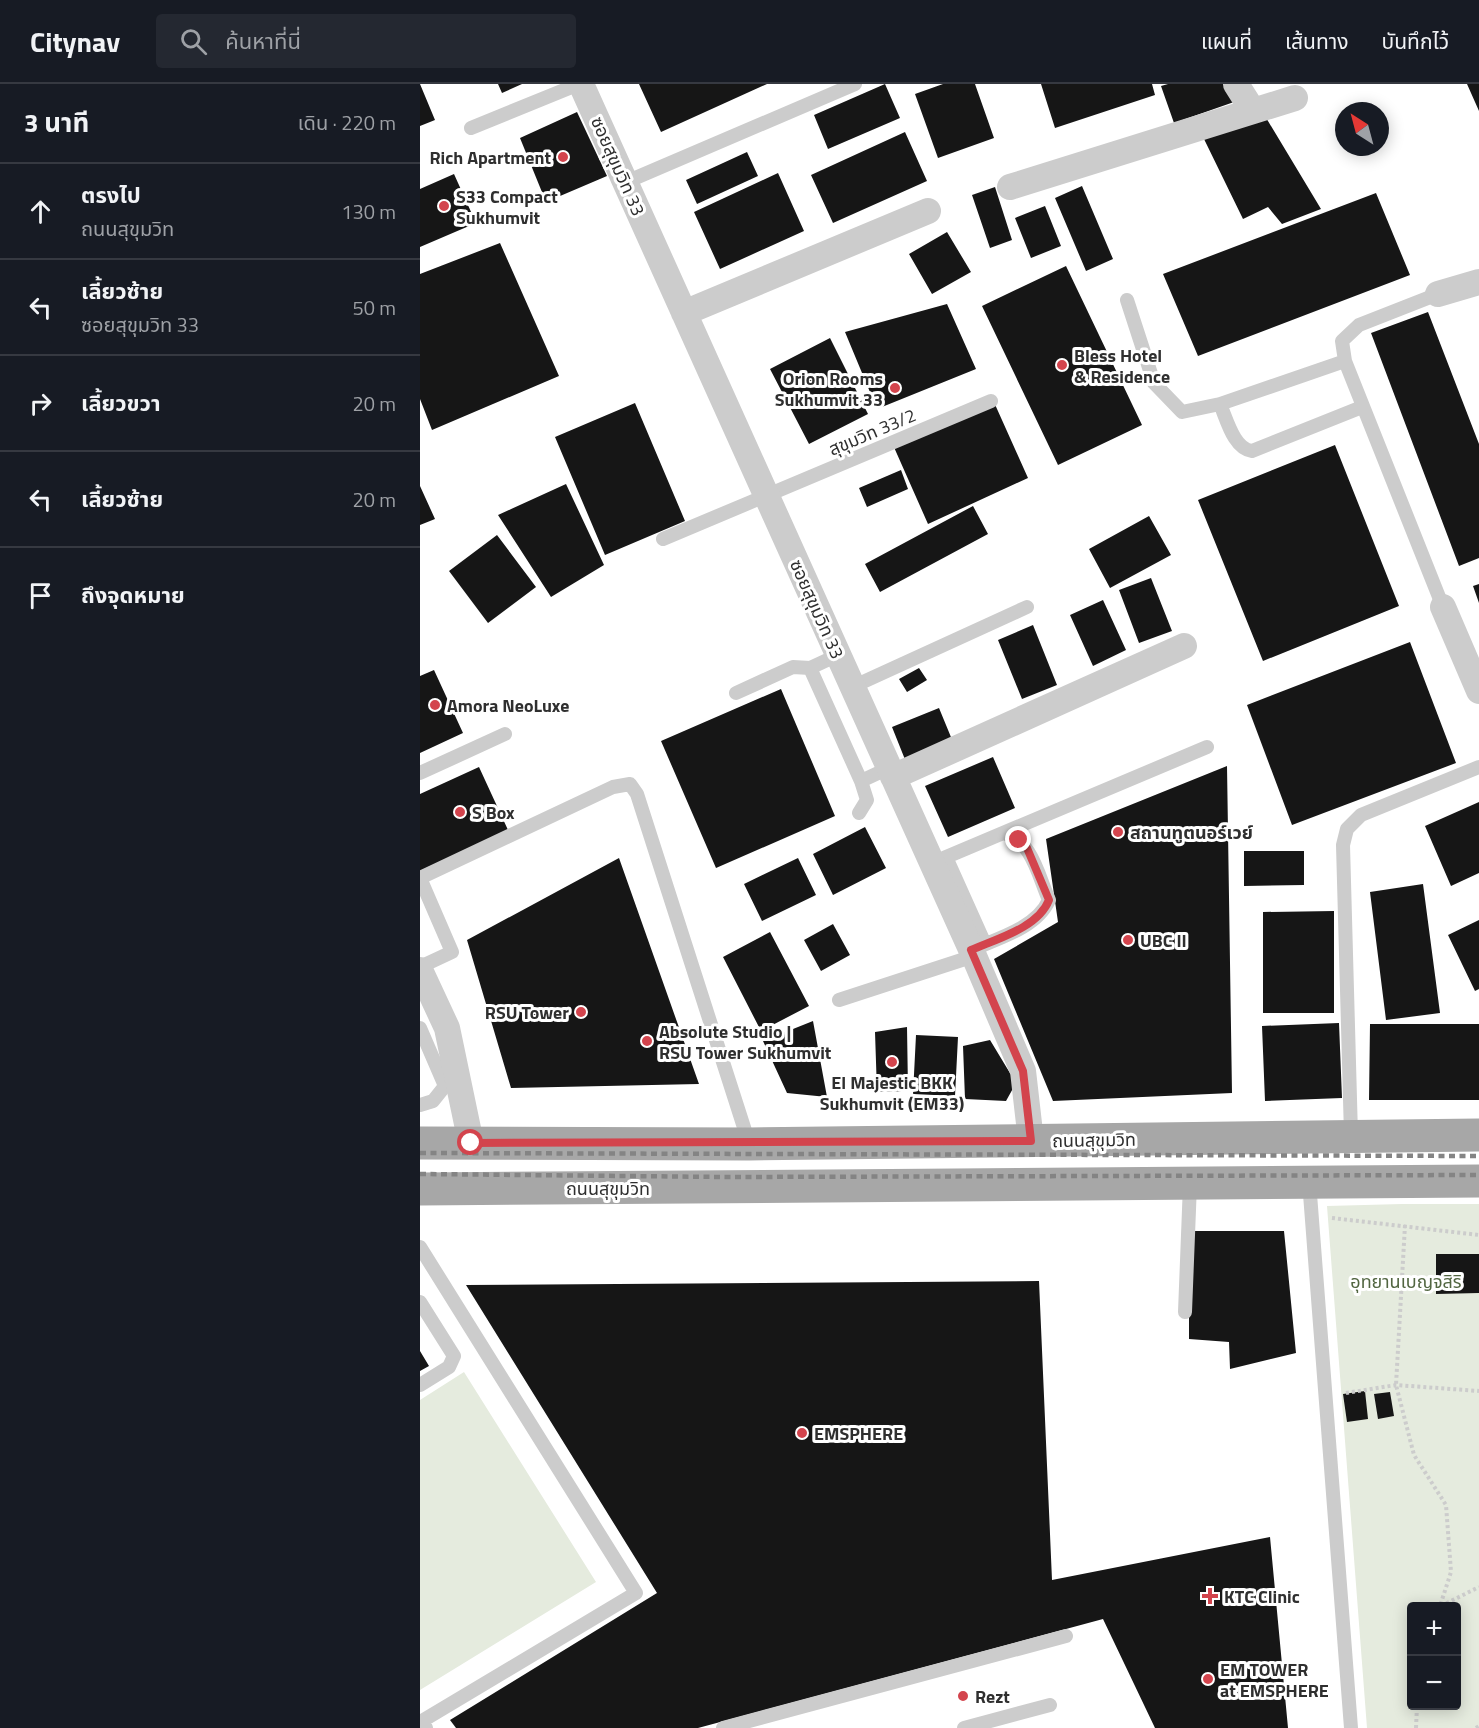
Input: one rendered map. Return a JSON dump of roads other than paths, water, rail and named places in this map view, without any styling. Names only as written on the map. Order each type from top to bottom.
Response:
[{"type":"main road","name":"ถนนสุขุมวิท","points":[[420,1143],[749,1144],[1479,1135]]},
{"type":"main road","points":[[471,1143],[475,1189]]},
{"type":"main road","name":"ถนนสุขุมวิท","points":[[420,1189],[1479,1181]]},
{"type":"street","name":"ซอยสุขุมวิท 33","points":[[580,84],[891,773],[939,860],[977,950],[1023,1071],[1031,1141]]},
{"type":"street","points":[[1236,84],[1253,111]]},
{"type":"street","points":[[1010,187],[1295,98]]},
{"type":"street","points":[[684,313],[928,211]]},
{"type":"street","points":[[1438,294],[1479,282]]},
{"type":"street","points":[[1443,608],[1479,691]]},
{"type":"street","points":[[891,773],[1184,646]]},
{"type":"street","points":[[420,969],[447,1028],[471,1143]]},
{"type":"lane","points":[[471,128],[580,84]]},
{"type":"lane","points":[[626,182],[855,84]]},
{"type":"lane","points":[[1438,294],[1359,325],[1342,341],[1345,361],[1362,407],[1443,608]]},
{"type":"lane","points":[[1127,300],[1154,383],[1182,412],[1220,404],[1345,361]]},
{"type":"lane","name":"สุขุมวิท 33/2","points":[[663,539],[991,401]]},
{"type":"lane","points":[[1220,404],[1239,445],[1245,450],[1252,451],[1362,407]]},
{"type":"lane","points":[[852,687],[1027,607]]},
{"type":"lane","points":[[735,693],[793,667],[810,668],[838,655]]},
{"type":"lane","points":[[810,668],[861,781],[867,800],[859,813]]},
{"type":"lane","points":[[420,773],[505,734]]},
{"type":"lane","points":[[939,860],[1207,747]]},
{"type":"lane","points":[[1351,1135],[1343,845],[1347,829],[1361,816],[1479,767]]},
{"type":"lane","points":[[861,781],[891,773]]},
{"type":"lane","points":[[420,969],[452,952],[420,878],[613,787],[630,784],[637,794],[749,1144]]},
{"type":"lane","points":[[839,1000],[977,950],[1030,922],[1045,909],[1049,900],[1027,848],[1012,835],[1002,833]]},
{"type":"lane","points":[[420,1028],[445,1086],[433,1101],[420,1106]]},
{"type":"lane","points":[[1309,1181],[1310,1218],[1351,1728]]},
{"type":"lane","points":[[1185,1312],[1190,1184]]},
{"type":"lane","points":[[420,1247],[636,1593],[423,1724]]},
{"type":"lane","points":[[420,1302],[454,1356],[449,1366],[420,1385]]},
{"type":"lane","points":[[723,1728],[1066,1636]]},
{"type":"lane","points":[[964,1728],[1050,1705]]},
{"type":"railway","points":[[420,1153],[1479,1156]]},
{"type":"railway","points":[[420,1174],[726,1177],[1479,1175]]},
{"type":"place","name":"Rich Apartment","points":[[563,157]]},
{"type":"place","name":"S33 Compact Sukhumvit","points":[[444,206]]},
{"type":"place","name":"Bless Hotel & Residence","points":[[1062,365]]},
{"type":"place","name":"Orion Rooms Sukhumvit 33","points":[[895,388]]},
{"type":"place","name":"Amora NeoLuxe","points":[[435,705]]},
{"type":"place","name":"S Box","points":[[460,812]]},
{"type":"place","name":"สถานทูตนอร์เวย์","points":[[1118,832]]},
{"type":"place","name":"UBC II","points":[[1128,940]]},
{"type":"place","name":"RSU Tower","points":[[581,1012]]},
{"type":"place","name":"Absolute Studio | RSU Tower Sukhumvit","points":[[647,1041]]},
{"type":"place","name":"El Majestic BKK Sukhumvit (EM33)","points":[[892,1062]]},
{"type":"place","name":"EMSPHERE","points":[[802,1433]]},
{"type":"place","name":"KTC Clinic","points":[[1210,1596]]},
{"type":"place","name":"EM TOWER at EMSPHERE","points":[[1208,1679]]},
{"type":"place","name":"Rezt","points":[[963,1696]]},
{"type":"park label","name":"อุทยานเบญจสิริ","points":[[1406,1281]]}]
